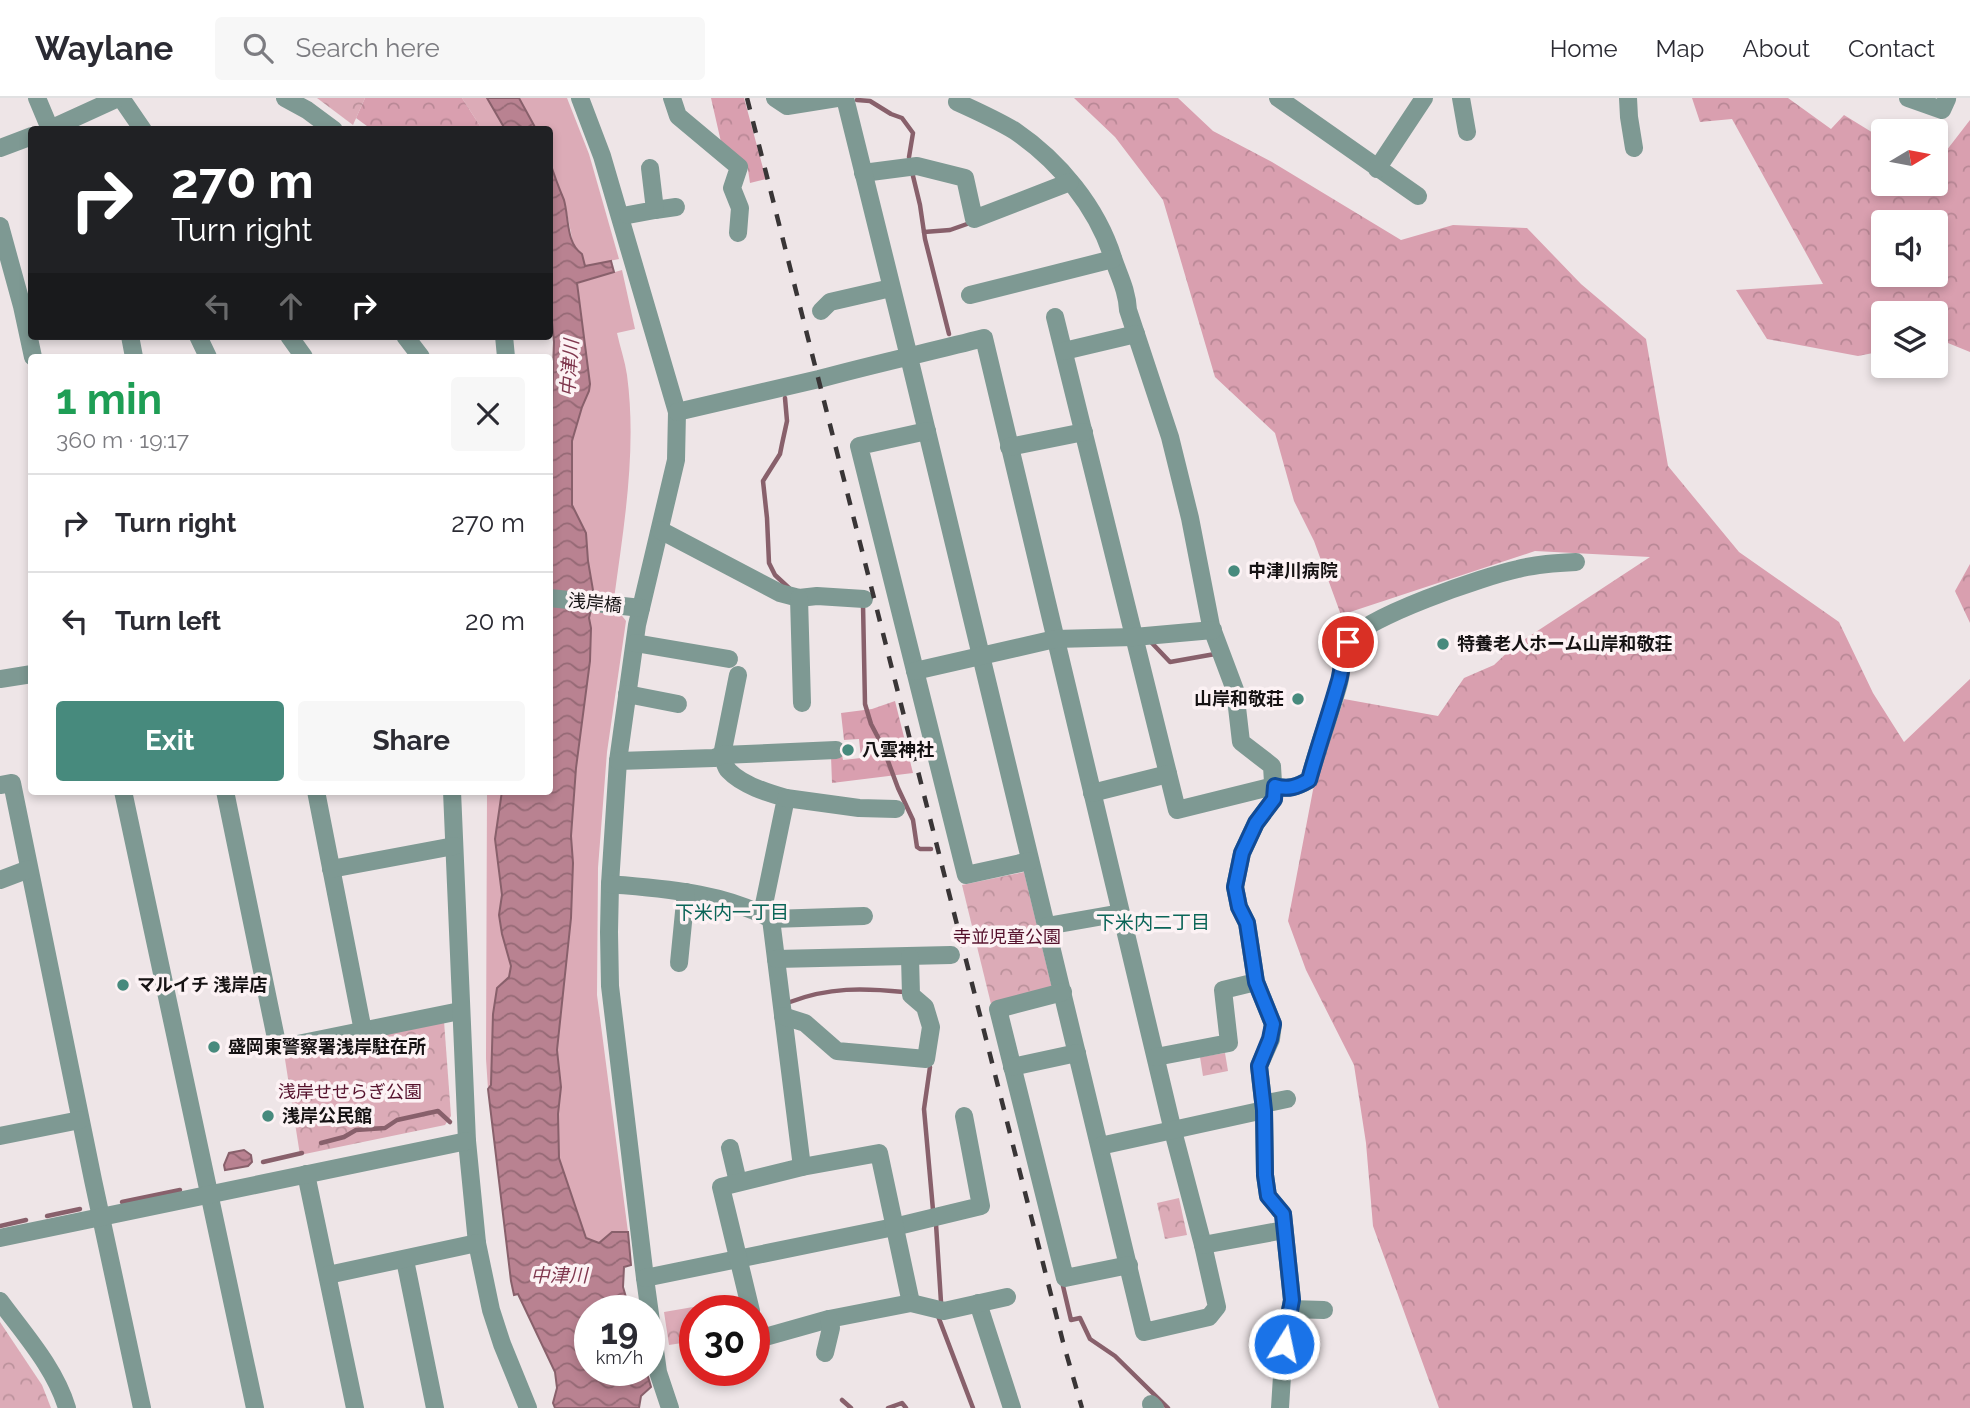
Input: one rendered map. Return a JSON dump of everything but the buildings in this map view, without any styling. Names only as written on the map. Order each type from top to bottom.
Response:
[{"type":"street","points":[[37,98],[48,126]]},
{"type":"street","points":[[56,126],[119,98],[140,126]]},
{"type":"street","points":[[285,98],[329,126]]},
{"type":"street","points":[[580,98],[602,156],[677,412],[676,460],[660,530],[634,607],[635,643],[618,761],[610,884],[610,986],[658,1372],[670,1408]]},
{"type":"street","points":[[672,98],[678,116],[739,167],[732,188],[740,208],[738,233]]},
{"type":"street","points":[[775,98],[787,106],[836,98]]},
{"type":"street","points":[[677,412],[909,356],[984,338],[1173,1131],[1203,1245],[1217,1307],[1209,1317],[1144,1332],[909,356],[845,98]]},
{"type":"street","points":[[1278,98],[1418,196]]},
{"type":"street","points":[[1461,98],[1468,132]]},
{"type":"street","points":[[1628,98],[1634,148]]},
{"type":"street","points":[[1908,98],[1942,110],[1946,98]]},
{"type":"street","points":[[1377,169],[1414,101]]},
{"type":"street","points":[[957,102],[1015,131],[1055,164],[1089,205],[1111,251],[1170,437],[1213,630],[1236,690],[1241,742],[1272,766],[1274,799],[1256,823],[1242,853],[1235,887],[1248,918],[1256,982],[1273,1024],[1259,1066],[1264,1107],[1265,1175],[1268,1196],[1283,1214],[1292,1300],[1284,1344],[1280,1408]]},
{"type":"street","points":[[0,148],[28,138]]},
{"type":"street","points":[[863,173],[917,166],[965,178],[974,219],[1070,183]]},
{"type":"street","points":[[650,167],[655,210]]},
{"type":"street","points":[[628,215],[676,207]]},
{"type":"street","points":[[0,226],[28,335]]},
{"type":"street","points":[[970,295],[1113,259]]},
{"type":"street","points":[[821,311],[830,302],[891,288]]},
{"type":"street","points":[[1055,317],[1177,810],[1275,786],[1286,789],[1309,780],[1339,683],[1342,654],[1348,642],[1360,629],[1460,586],[1516,569],[1576,562]]},
{"type":"street","points":[[1064,351],[1136,334]]},
{"type":"street","points":[[408,340],[419,354]]},
{"type":"street","points":[[927,431],[859,446],[966,875],[1030,861]]},
{"type":"street","points":[[1009,447],[1084,432]]},
{"type":"street","points":[[660,530],[780,593],[799,598],[817,596],[864,599]]},
{"type":"street","name":"浅岸橋","points":[[553,598],[634,607]]},
{"type":"street","points":[[799,598],[802,703]]},
{"type":"street","points":[[915,671],[1055,639],[1134,637],[1213,630]]},
{"type":"street","points":[[635,643],[734,667],[722,755],[729,771],[746,782],[786,798],[859,808],[896,809]]},
{"type":"street","points":[[0,679],[28,675]]},
{"type":"street","points":[[627,694],[678,704]]},
{"type":"street","points":[[618,761],[836,750]]},
{"type":"street","points":[[1092,793],[1167,774]]},
{"type":"street","points":[[0,785],[12,783],[142,1408]]},
{"type":"street","points":[[124,795],[255,1408]]},
{"type":"street","points":[[226,795],[278,1048],[460,1011]]},
{"type":"street","points":[[317,795],[363,1031]]},
{"type":"street","points":[[452,795],[467,1141],[477,1243],[491,1310],[528,1408]]},
{"type":"street","points":[[786,798],[767,916],[776,959],[802,1167]]},
{"type":"street","points":[[331,869],[453,846]]},
{"type":"street","points":[[0,880],[29,869]]},
{"type":"street","points":[[610,884],[709,896],[767,916],[864,916]]},
{"type":"street","points":[[679,963],[686,892]]},
{"type":"street","points":[[1047,926],[1121,913]]},
{"type":"street","points":[[776,959],[951,956]]},
{"type":"street","points":[[783,1016],[805,1023],[837,1051],[926,1059],[931,1027],[925,1007],[911,995],[910,957]]},
{"type":"street","points":[[1156,1057],[1229,1044],[1223,990],[1256,982]]},
{"type":"street","points":[[1063,992],[998,1009],[1065,1278],[1129,1265]]},
{"type":"street","points":[[1013,1067],[1077,1053]]},
{"type":"street","points":[[1100,1146],[1173,1131],[1287,1099]]},
{"type":"street","points":[[645,1278],[894,1227],[981,1206],[964,1116]]},
{"type":"street","points":[[0,1136],[80,1120]]},
{"type":"street","points":[[0,1238],[467,1141]]},
{"type":"street","points":[[730,1148],[738,1182]]},
{"type":"street","points":[[747,1295],[720,1186],[878,1153],[911,1303]]},
{"type":"street","points":[[306,1174],[355,1408]]},
{"type":"street","points":[[1203,1245],[1284,1230]]},
{"type":"street","points":[[328,1275],[477,1243]]},
{"type":"street","points":[[405,1260],[435,1408]]},
{"type":"street","points":[[770,1336],[829,1319],[911,1303],[944,1311],[1007,1297]]},
{"type":"street","points":[[0,1301],[37,1350],[64,1396],[68,1408]]},
{"type":"street","points":[[978,1303],[1012,1408]]},
{"type":"street","points":[[1290,1309],[1324,1310]]},
{"type":"street","points":[[825,1353],[831,1328],[829,1319]]},
{"type":"green space","points":[[317,98],[365,98],[353,125]]},
{"type":"green space","points":[[365,98],[462,98],[480,126],[367,126],[356,118]]},
{"type":"green space","points":[[462,98],[487,98],[503,126],[480,126]]},
{"type":"green space","points":[[519,98],[567,98],[589,154],[619,259],[585,266],[573,243],[565,203],[553,170],[553,126],[534,126]]},
{"type":"green space","points":[[711,98],[744,98],[766,179],[750,183],[747,163],[721,142]]},
{"type":"green space","points":[[1074,98],[1178,98],[1213,131],[1272,162],[1401,240],[1453,225],[1527,228],[1581,284],[1646,339],[1668,466],[1739,552],[1839,622],[1873,693],[1904,742],[1970,679],[1970,1408],[1439,1408],[1373,1226],[1366,1143],[1354,1065],[1306,970],[1288,921],[1313,790],[1344,699],[1438,716],[1464,678],[1494,665],[1513,647],[1650,557],[1535,551],[1341,615],[1314,541],[1294,501],[1275,433],[1215,377],[1163,200],[1115,137]]},
{"type":"green space","points":[[1692,98],[1788,98],[1831,129],[1844,115],[1871,132],[1871,196],[1948,196],[1948,148],[1970,120],[1970,352],[1948,343],[1948,301],[1871,301],[1871,353],[1858,356],[1767,339],[1736,290],[1823,284],[1732,119],[1700,122]]},
{"type":"green space","points":[[622,270],[635,329],[617,333],[627,375],[631,431],[628,487],[614,599],[594,596],[587,545],[582,524],[571,499],[572,441],[590,384],[577,283]]},
{"type":"green space","points":[[1970,564],[1970,623],[1955,591]]},
{"type":"green space","points":[[592,608],[615,611],[626,621],[607,752],[598,868],[597,995],[628,1232],[612,1232],[599,1243],[586,1238],[559,1158],[558,1114],[561,1087],[557,1050],[571,918],[571,836],[576,768],[590,661],[589,618]]},
{"type":"green space","points":[[895,701],[913,773],[832,783],[831,756],[842,755],[843,760],[861,758],[859,739],[844,740],[841,713],[872,709]]},
{"type":"green space","points":[[487,795],[501,795],[495,839],[502,895],[499,915],[511,966],[509,977],[497,988],[493,1014],[491,1085],[488,1089]]},
{"type":"green space","name":"寺並児童公園","points":[[1024,872],[1052,988],[991,1004],[962,885]]},
{"type":"green space","name":"浅岸せせらぎ公園","points":[[444,1021],[451,1116],[445,1125],[300,1155],[284,1053]]},
{"type":"green space","points":[[1225,1053],[1228,1071],[1203,1076],[1200,1057]]},
{"type":"green space","points":[[1179,1198],[1187,1235],[1165,1239],[1157,1203]]},
{"type":"green space","points":[[679,1309],[679,1343],[669,1345],[665,1312]]},
{"type":"green space","points":[[0,1322],[42,1385],[51,1408],[0,1408]]},
{"type":"water","points":[[487,98],[519,98],[534,126],[503,126]]},
{"type":"water","name":"中津川","points":[[553,170],[564,200],[573,243],[582,254],[585,266],[611,261],[614,272],[577,283],[590,384],[572,441],[572,505],[586,533],[594,596],[589,618],[590,661],[576,768],[571,836],[571,918],[557,1050],[561,1087],[558,1114],[559,1158],[586,1238],[599,1243],[612,1232],[628,1232],[631,1265],[624,1267],[625,1295],[574,1295],[574,1386],[651,1386],[641,1396],[639,1408],[555,1408],[555,1372],[518,1294],[514,1295],[511,1281],[488,1089],[491,1085],[493,1014],[497,988],[509,977],[511,966],[499,915],[502,895],[495,839],[501,795],[553,795]]},
{"type":"water","points":[[244,1150],[251,1155],[252,1162],[248,1166],[225,1170],[224,1165],[229,1153]]},
{"type":"waterway","points":[[857,100],[870,101],[902,118],[913,133],[909,157]]},
{"type":"waterway","points":[[913,176],[925,239],[949,334]]},
{"type":"waterway","points":[[924,232],[950,230],[967,224]]},
{"type":"waterway","points":[[785,398],[787,421],[780,454],[763,481],[769,563],[775,575],[789,588]]},
{"type":"waterway","points":[[863,604],[865,704],[871,724],[913,820],[917,847],[931,849]]},
{"type":"waterway","points":[[1150,641],[1170,662],[1215,654]]},
{"type":"waterway","points":[[790,1002],[846,990],[904,992]]},
{"type":"waterway","points":[[930,1067],[924,1109],[933,1210]]},
{"type":"waterway","points":[[321,1143],[344,1137],[356,1130],[385,1128],[397,1120],[438,1111],[450,1122]]},
{"type":"waterway","points":[[263,1162],[302,1153]]},
{"type":"waterway","points":[[122,1202],[180,1190]]},
{"type":"waterway","points":[[47,1216],[80,1209]]},
{"type":"waterway","points":[[0,1226],[26,1220]]},
{"type":"waterway","points":[[936,1224],[941,1302]]},
{"type":"waterway","points":[[1063,1286],[1071,1320],[1080,1318],[1090,1339],[1115,1356],[1168,1408]]},
{"type":"waterway","points":[[938,1316],[973,1408]]},
{"type":"waterway","points":[[842,1400],[851,1408]]},
{"type":"waterway","points":[[888,1408],[902,1403],[906,1408]]},
{"type":"railway","points":[[747,98],[1082,1408]]},
{"type":"place","name":"中津川病院","points":[[1234,571]]},
{"type":"place","name":"特養老人ホーム山岸和敬荘","points":[[1443,644]]},
{"type":"place","name":"山岸和敬荘","points":[[1298,699]]},
{"type":"place","name":"八雲神社","points":[[848,750]]},
{"type":"place","name":"マルイチ 浅岸店","points":[[123,985]]},
{"type":"place","name":"盛岡東警察署浅岸駐在所","points":[[214,1047]]},
{"type":"place","name":"浅岸公民館","points":[[268,1116]]},
{"type":"district","name":"下米内一丁目","points":[[732,912]]},
{"type":"district","name":"下米内二丁目","points":[[1153,922]]},
{"type":"route","points":[[1284,1344],[1292,1300],[1283,1214],[1268,1196],[1265,1175],[1264,1110],[1259,1066],[1273,1024],[1256,982],[1247,923],[1239,907],[1235,887],[1242,853],[1256,823],[1274,799],[1275,786],[1286,789],[1309,780],[1339,683],[1342,654],[1348,642]]}]
